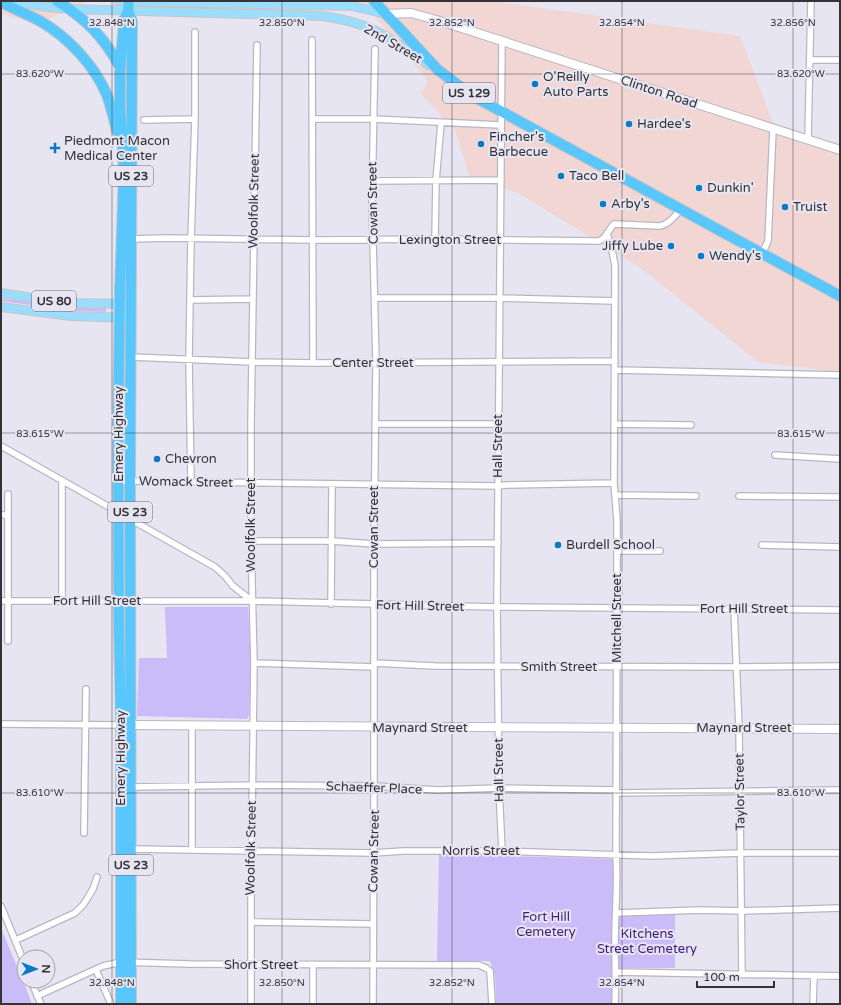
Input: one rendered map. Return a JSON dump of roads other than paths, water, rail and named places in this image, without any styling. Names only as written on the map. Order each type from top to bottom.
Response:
[{"type":"highway","points":[[57,1],[70,9],[102,38],[132,88]]},
{"type":"highway","name":"US 129","points":[[374,1],[438,70],[473,96],[840,296]]},
{"type":"highway","points":[[1,2],[39,20],[52,28],[69,42],[92,68],[107,94],[113,114],[124,171]]},
{"type":"highway","name":"Emery Highway","points":[[126,849],[132,787],[126,725],[119,602],[118,481],[119,318],[124,171],[120,107],[120,67],[124,20],[129,4]]},
{"type":"highway","name":"Emery Highway","points":[[121,1004],[126,962],[126,725],[130,602],[132,21],[129,4]]},
{"type":"highway","name":"Emery Highway","points":[[126,962],[131,1004]]},
{"type":"main road","name":"2nd Street","points":[[11,1],[70,9],[129,4],[355,4],[386,14]]},
{"type":"main road","name":"2nd Street","points":[[118,1],[129,4],[323,16],[339,19],[373,30],[390,39],[438,70]]},
{"type":"main road","name":"US 80","points":[[1,293],[65,303],[131,304]]},
{"type":"main road","name":"US 80","points":[[1,307],[71,316],[119,318]]},
{"type":"main road","points":[[119,318],[131,318]]},
{"type":"street","points":[[808,140],[811,60],[811,1]]},
{"type":"street","name":"Clinton Road","points":[[386,14],[411,13],[421,15],[840,150]]},
{"type":"street","points":[[191,482],[189,360],[195,120],[195,32]]},
{"type":"street","points":[[312,40],[313,363]]},
{"type":"street","name":"Hall Street","points":[[502,41],[497,607],[499,788],[502,851]]},
{"type":"street","name":"Woolfolk Street","points":[[251,1004],[251,851],[254,663],[251,541],[253,362],[252,299],[257,45]]},
{"type":"street","name":"Cowan Street","points":[[373,1004],[374,484],[376,363],[372,181],[375,49]]},
{"type":"street","points":[[811,60],[840,60]]},
{"type":"street","points":[[313,119],[373,119],[501,125]]},
{"type":"street","points":[[144,120],[195,120]]},
{"type":"street","points":[[435,239],[436,182],[441,123]]},
{"type":"street","points":[[762,254],[768,242],[773,128]]},
{"type":"street","points":[[372,181],[436,182],[501,180]]},
{"type":"street","name":"Lexington Street","points":[[131,239],[500,239],[599,241],[604,239],[614,224],[652,226],[665,225],[681,209]]},
{"type":"street","name":"Mitchell Street","points":[[607,233],[614,255],[615,266],[614,484],[617,551],[617,874],[615,1004]]},
{"type":"street","points":[[375,298],[500,298],[615,301]]},
{"type":"street","points":[[190,300],[252,299]]},
{"type":"street","name":"Center Street","points":[[131,357],[313,363],[615,361]]},
{"type":"street","points":[[615,370],[840,375]]},
{"type":"street","points":[[375,424],[498,424]]},
{"type":"street","points":[[614,424],[691,425]]},
{"type":"street","points":[[1,446],[62,482],[109,507],[119,508]]},
{"type":"street","points":[[775,455],[840,459]]},
{"type":"street","name":"Womack Street","points":[[118,481],[498,486],[614,484]]},
{"type":"street","points":[[62,482],[62,601]]},
{"type":"street","points":[[331,604],[332,484]]},
{"type":"street","points":[[8,494],[4,601],[8,642]]},
{"type":"street","points":[[615,495],[696,496]]},
{"type":"street","points":[[739,496],[840,497]]},
{"type":"street","points":[[1,515],[8,516]]},
{"type":"street","points":[[130,520],[215,567],[233,586],[252,602]]},
{"type":"street","points":[[251,541],[332,541],[374,544],[498,543]]},
{"type":"street","points":[[762,545],[840,547]]},
{"type":"street","points":[[617,551],[660,552]]},
{"type":"street","points":[[233,586],[236,593],[235,602]]},
{"type":"street","name":"Fort Hill Street","points":[[4,601],[252,602],[497,607],[840,610]]},
{"type":"street","name":"Taylor Street","points":[[734,609],[739,728],[742,974]]},
{"type":"street","name":"Smith Street","points":[[254,663],[617,667],[840,666]]},
{"type":"street","points":[[84,833],[86,689]]},
{"type":"street","name":"Maynard Street","points":[[1,724],[192,725],[253,727],[840,729]]},
{"type":"street","points":[[192,725],[192,849]]},
{"type":"street","name":"Schaeffer Place","points":[[132,787],[252,785],[374,786],[438,790],[499,788],[616,791],[840,790]]},
{"type":"street","name":"Norris Street","points":[[126,849],[373,853],[402,851],[502,851],[652,856],[741,853],[840,853]]},
{"type":"street","points":[[16,940],[75,913],[88,899],[97,877]]},
{"type":"street","points":[[1,906],[19,949]]},
{"type":"street","points":[[616,913],[840,908]]},
{"type":"street","points":[[251,922],[373,924]]},
{"type":"street","name":"Short Street","points":[[37,996],[110,964],[126,962],[189,964],[479,965],[490,971],[492,1004]]},
{"type":"street","points":[[313,965],[313,1004]]},
{"type":"street","points":[[96,970],[111,1004]]},
{"type":"street","points":[[616,972],[840,976]]},
{"type":"street","points":[[813,1004],[814,976]]},
{"type":"street","points":[[34,989],[41,1004]]},
{"type":"place","name":"O'Reilly Auto Parts","points":[[535,84]]},
{"type":"place","name":"Hardee's","points":[[629,124]]},
{"type":"place","name":"Fincher's Barbecue","points":[[481,144]]},
{"type":"place","name":"Piedmont Macon Medical Center","points":[[55,148]]},
{"type":"place","name":"Taco Bell","points":[[561,176]]},
{"type":"place","name":"Dunkin'","points":[[699,188]]},
{"type":"place","name":"Arby's","points":[[603,204]]},
{"type":"place","name":"Truist","points":[[785,207]]},
{"type":"place","name":"Jiffy Lube","points":[[671,246]]},
{"type":"place","name":"Wendy's","points":[[701,256]]},
{"type":"place","name":"Chevron","points":[[157,459]]},
{"type":"place","name":"Burdell School","points":[[558,545]]},
{"type":"park label","name":"Fort Hill Cemetery","points":[[546,924]]},
{"type":"park label","name":"Kitchens Street Cemetery","points":[[647,942]]}]
